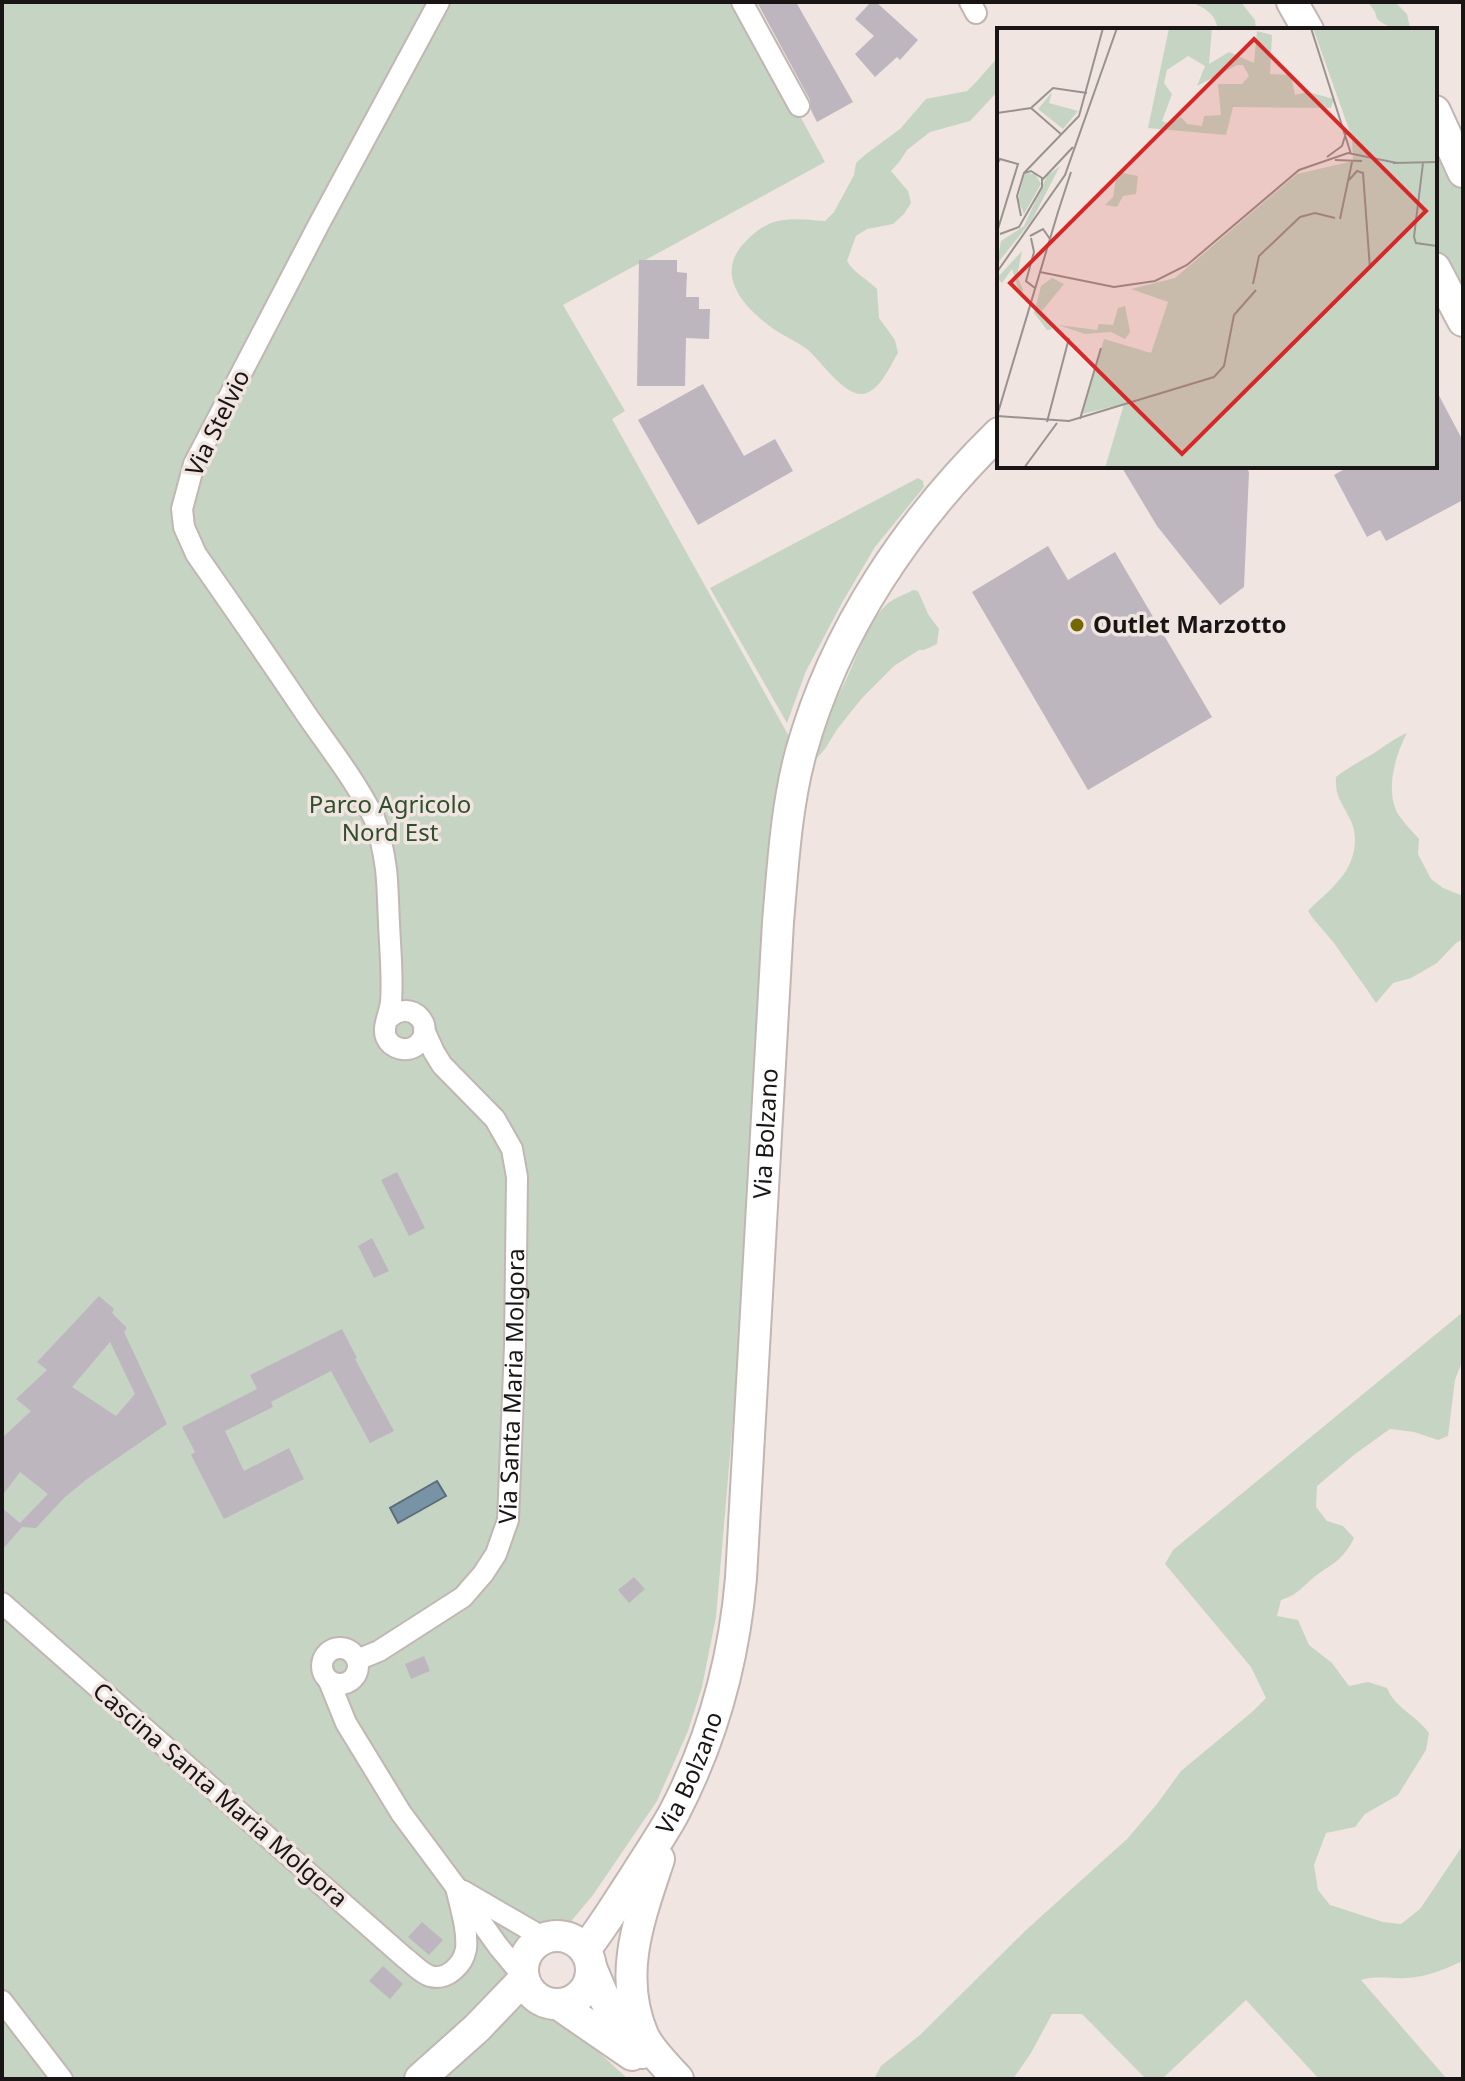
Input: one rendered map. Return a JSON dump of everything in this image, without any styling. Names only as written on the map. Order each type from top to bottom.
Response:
[{"type":"street","name":"Via Stelvio","points":[[389,1018],[392,975],[386,869],[375,818],[340,762],[196,554],[184,527],[182,509],[194,464],[439,2]]},
{"type":"street","points":[[742,2],[799,106]]},
{"type":"street","points":[[1292,2],[1307,28]]},
{"type":"street","points":[[1437,115],[1463,172]]},
{"type":"street","points":[[1437,272],[1463,321]]},
{"type":"street","name":"Via Bolzano","points":[[572,1949],[585,1926],[636,1874],[673,1814],[696,1766],[728,1665],[737,1613],[778,922],[786,832],[801,752],[832,668],[877,583],[936,499],[997,435]]},
{"type":"street","name":"Via Stelvio","points":[[392,975],[411,1011]]},
{"type":"street","points":[[399,1011],[411,1011],[421,1018],[442,1065],[409,1049],[397,1048],[388,1040],[385,1029],[389,1018],[399,1011]]},
{"type":"street","points":[[409,1049],[420,1042],[424,1030]]},
{"type":"street","name":"Via Santa Maria Molgora","points":[[442,1065],[495,1119],[512,1149],[517,1177],[515,1346],[508,1520],[496,1554],[463,1597],[379,1651],[357,1660],[357,1671],[351,1681],[340,1684],[329,1681],[346,1723],[401,1813],[456,1887]]},
{"type":"street","name":"Cascina Santa Maria Molgora","points":[[2,1603],[429,1976],[451,1973],[462,1960],[466,1948],[456,1887]]},
{"type":"street","points":[[673,1814],[637,1923],[631,1960],[632,1998],[643,2037],[678,2079]]},
{"type":"street","points":[[456,1887],[572,1949],[629,2041],[670,2079]]},
{"type":"street","points":[[456,1887],[531,1992],[670,2079]]},
{"type":"street","points":[[420,2079],[477,2028],[523,1977],[524,1960],[537,1942],[572,1949]]},
{"type":"street","points":[[433,2079],[512,2017],[580,1995],[588,1982],[572,1949]]},
{"type":"street","points":[[2,2001],[62,2079]]},
{"type":"green space","name":"Parco Agricolo Nord Est","points":[[2,2],[738,2],[825,162],[563,305],[625,411],[612,419],[796,749],[716,1617],[702,1687],[688,1731],[657,1801],[593,1895],[521,1981],[628,2079],[2,2079]]},
{"type":"green space","points":[[1191,2],[1241,2],[1255,20],[1256,28],[1217,28],[1209,12]]},
{"type":"green space","points":[[1368,2],[1395,2],[1407,14],[1410,28],[1394,28],[1377,19]]},
{"type":"green space","points":[[997,58],[997,92],[970,121],[930,132],[907,150],[891,171],[908,191],[911,203],[904,214],[893,224],[867,229],[856,236],[847,261],[877,289],[879,318],[895,340],[898,353],[875,388],[863,394],[848,390],[807,349],[775,330],[744,302],[732,279],[736,254],[755,232],[773,222],[792,219],[825,221],[834,212],[854,175],[856,163],[900,129],[926,99],[967,91]]},
{"type":"green space","points":[[1437,135],[1463,190],[1463,298],[1437,247]]},
{"type":"green space","points":[[918,478],[923,481],[924,487],[875,547],[843,601],[806,671],[787,723],[710,588]]},
{"type":"green space","points":[[913,590],[918,591],[939,629],[937,644],[919,650],[894,666],[863,697],[815,760],[813,756],[823,727],[873,622],[889,603]]},
{"type":"green space","points":[[1407,733],[1393,773],[1394,805],[1419,839],[1418,854],[1431,879],[1463,896],[1463,939],[1437,963],[1411,978],[1393,983],[1376,1003],[1308,911],[1345,873],[1354,850],[1355,834],[1338,795],[1336,777]]},
{"type":"green space","points":[[1463,1312],[1463,1359],[1455,1380],[1448,1436],[1438,1440],[1414,1432],[1390,1429],[1317,1486],[1316,1507],[1327,1521],[1343,1526],[1354,1538],[1336,1561],[1295,1594],[1281,1600],[1277,1616],[1298,1620],[1309,1645],[1332,1663],[1349,1686],[1368,1682],[1387,1688],[1395,1701],[1429,1733],[1426,1750],[1398,1795],[1365,1814],[1355,1827],[1326,1833],[1314,1865],[1318,1890],[1330,1905],[1383,1922],[1401,1924],[1420,1909],[1461,1848],[1463,1838],[1463,1961],[1422,1976],[1361,1980],[1447,2079],[1319,2079],[1246,2000],[1162,2079],[1146,2079],[1082,2014],[1052,2014],[1013,2079],[874,2079],[881,2066],[920,2035],[1025,1931],[1127,1839],[1181,1771],[1266,1698],[1251,1667],[1165,1564],[1173,1550]]},
{"type":"water","points":[[437,1481],[446,1496],[398,1523],[390,1508]]},
{"type":"building","points":[[757,2],[796,2],[853,102],[817,122],[810,100]]},
{"type":"building","points":[[871,2],[876,2],[918,40],[900,60],[897,57],[875,77],[855,54],[874,36],[855,19]]},
{"type":"building","points":[[639,260],[677,260],[677,272],[687,273],[686,297],[699,297],[699,309],[710,309],[709,339],[686,338],[685,386],[637,386]]},
{"type":"building","points":[[703,384],[744,456],[775,439],[793,471],[698,525],[638,420]]},
{"type":"building","points":[[1437,392],[1463,441],[1463,500],[1386,541],[1380,530],[1367,537],[1334,475],[1346,468],[1437,468]]},
{"type":"building","points":[[1122,468],[1246,468],[1249,472],[1244,587],[1220,605],[1157,526]]},
{"type":"building","points":[[1048,546],[1068,580],[1115,552],[1212,717],[1088,790],[972,592]]},
{"type":"building","points":[[397,1172],[425,1228],[409,1236],[381,1180]]},
{"type":"building","points":[[372,1238],[389,1271],[374,1278],[358,1246]]},
{"type":"building","points":[[99,1296],[114,1309],[112,1313],[127,1328],[124,1332],[167,1424],[87,1479],[36,1528],[22,1527],[2,1550],[2,1508],[20,1523],[48,1494],[20,1472],[2,1496],[2,1438],[31,1411],[16,1399],[47,1370],[37,1362]],"holes":[[[110,1342],[135,1394],[116,1416],[72,1387]]]},
{"type":"building","points":[[342,1329],[394,1431],[370,1443],[331,1371],[271,1402],[273,1407],[225,1431],[244,1471],[289,1448],[304,1479],[224,1519],[191,1455],[195,1452],[182,1427],[257,1389],[250,1375]]},
{"type":"building","points":[[634,1577],[645,1589],[629,1603],[618,1590]]},
{"type":"building","points":[[424,1656],[430,1671],[411,1679],[405,1664]]},
{"type":"building","points":[[422,1922],[443,1940],[429,1955],[408,1937]]},
{"type":"building","points":[[383,1966],[403,1984],[390,1999],[369,1981]]},
{"type":"place","name":"Outlet Marzotto","points":[[1077,625]]}]
